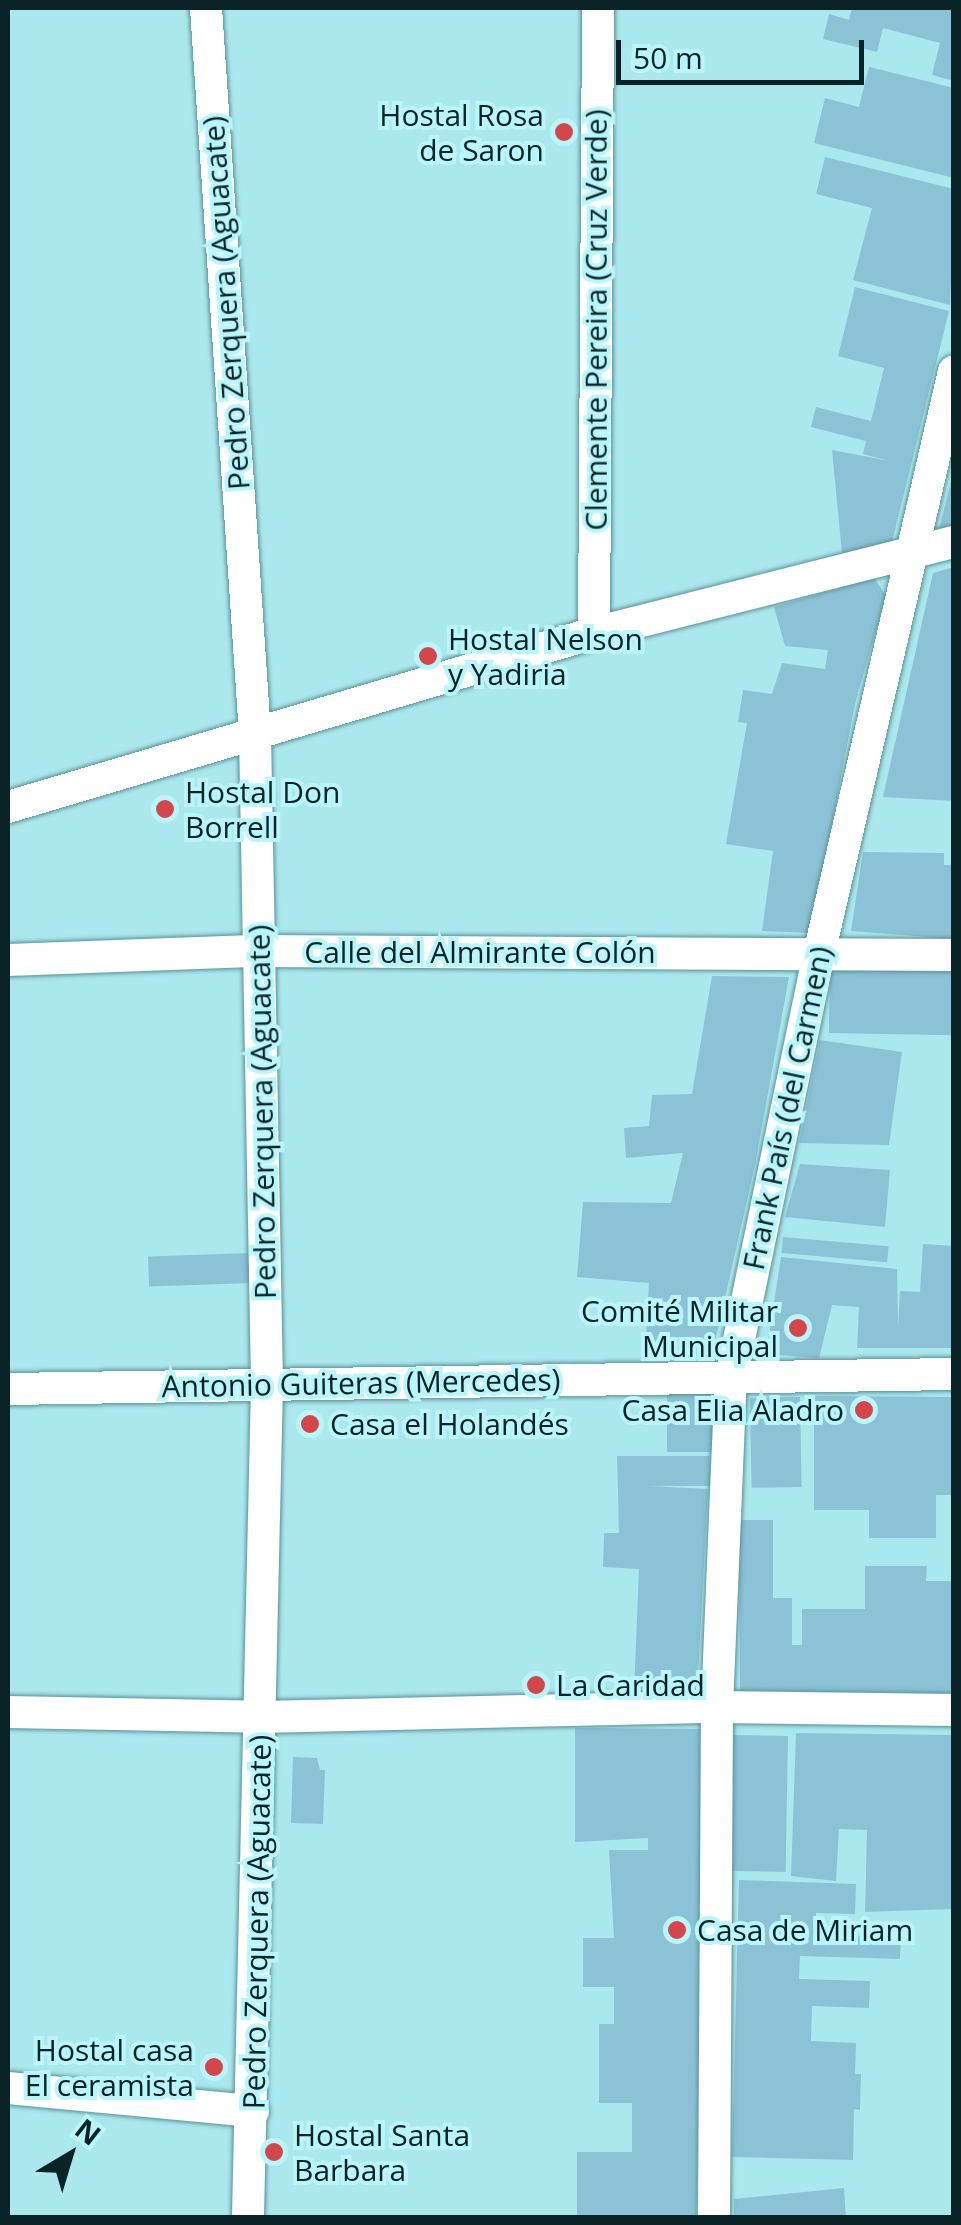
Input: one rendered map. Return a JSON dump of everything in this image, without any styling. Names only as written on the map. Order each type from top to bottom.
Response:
[{"type":"street","name":"Pedro Zerquera (Aguacate)","points":[[206,8],[255,734],[268,1385],[254,2112],[248,2218]]},
{"type":"street","name":"Clemente Pereira (Cruz Verde)","points":[[594,633],[598,8]]},
{"type":"street","name":"Frank País (del Carmen)","points":[[714,2218],[717,1707],[731,1378],[819,954],[908,555],[954,371]]},
{"type":"street","points":[[8,807],[594,633],[954,542]]},
{"type":"street","name":"Calle del Almirante Colón","points":[[8,960],[259,951],[954,955]]},
{"type":"street","name":"Antonio Guiteras (Mercedes)","points":[[8,1389],[954,1374]]},
{"type":"street","points":[[8,1712],[262,1716],[717,1707],[954,1710]]},
{"type":"street","points":[[8,2088],[254,2112]]},
{"type":"building","points":[[852,8],[954,8],[954,81],[932,75],[940,43],[883,28],[877,52],[823,39],[829,14],[849,20]]},
{"type":"building","points":[[869,67],[954,88],[954,178],[814,143],[825,98],[859,107]]},
{"type":"building","points":[[825,157],[954,189],[950,305],[853,280],[872,208],[816,194]]},
{"type":"building","points":[[855,287],[949,311],[892,542],[842,553],[832,450],[890,461],[863,454],[866,441],[811,427],[816,407],[871,421],[884,368],[838,356]]},
{"type":"building","points":[[952,478],[954,526],[939,529]]},
{"type":"building","points":[[954,567],[954,801],[883,797],[933,573]]},
{"type":"building","points":[[874,578],[886,595],[855,704],[811,933],[762,931],[773,851],[726,844],[747,723],[738,722],[743,690],[772,694],[782,663],[825,669],[828,650],[785,646],[774,607]]},
{"type":"building","points":[[863,852],[944,853],[944,865],[954,865],[954,939],[851,931]]},
{"type":"building","points":[[830,967],[954,969],[953,1035],[829,1033]]},
{"type":"building","points":[[712,976],[789,977],[755,1165],[715,1342],[696,1358],[645,1356],[649,1283],[577,1277],[583,1202],[671,1203],[683,1153],[626,1158],[624,1128],[649,1126],[652,1095],[692,1094]]},
{"type":"building","points":[[820,1040],[902,1052],[889,1145],[799,1143]]},
{"type":"building","points":[[800,1164],[890,1170],[885,1227],[785,1217]]},
{"type":"building","points":[[783,1237],[889,1246],[887,1262],[782,1253]]},
{"type":"building","name":"Comité Militar Municipal","points":[[923,1244],[954,1246],[954,1348],[857,1348],[859,1307],[832,1305],[819,1358],[766,1354],[781,1257],[897,1269],[898,1327],[900,1291],[920,1292]]},
{"type":"building","points":[[251,1253],[252,1283],[149,1287],[148,1257]]},
{"type":"building","points":[[667,1388],[715,1388],[715,1452],[667,1452]]},
{"type":"building","points":[[814,1396],[954,1397],[954,1495],[936,1495],[936,1538],[869,1538],[869,1510],[814,1510]]},
{"type":"building","points":[[800,1397],[802,1487],[752,1488],[750,1398]]},
{"type":"building","points":[[617,1456],[710,1456],[710,1486],[649,1486],[708,1489],[697,1694],[634,1691],[639,1569],[603,1567],[604,1533],[619,1533]]},
{"type":"building","points":[[739,1520],[773,1520],[773,1598],[792,1598],[792,1645],[802,1645],[802,1609],[865,1609],[865,1566],[927,1566],[926,1581],[954,1581],[954,1693],[740,1691]]},
{"type":"building","points":[[575,1728],[700,1729],[701,2025],[696,2218],[577,2218],[577,2152],[632,2152],[632,2103],[599,2103],[599,2024],[614,2024],[614,1987],[583,1987],[583,1938],[614,1938],[609,1850],[648,1850],[648,1838],[575,1842]]},
{"type":"building","points":[[796,1733],[954,1735],[954,1909],[865,1912],[867,1830],[839,1829],[836,1881],[791,1876]]},
{"type":"building","points":[[732,1735],[788,1736],[786,1872],[730,1871]]},
{"type":"building","points":[[293,1757],[317,1758],[320,1770],[325,1770],[323,1824],[291,1823]]},
{"type":"building","points":[[739,1880],[856,1884],[855,1914],[816,1913],[815,1935],[901,1937],[900,1959],[800,1956],[799,1979],[870,1981],[869,2008],[812,2006],[811,2041],[856,2043],[855,2074],[861,2074],[860,2110],[854,2109],[853,2160],[732,2157]]},
{"type":"building","points":[[844,2188],[846,2218],[734,2218],[734,2199]]},
{"type":"place","name":"Hostal Rosa de Saron","points":[[564,132]]},
{"type":"place","name":"Hostal Nelson y Yadiria","points":[[428,656]]},
{"type":"place","name":"Hostal Don Borrell","points":[[165,809]]},
{"type":"place","name":"Comité Militar Municipal","points":[[798,1328]]},
{"type":"place","name":"Casa Elia Aladro","points":[[864,1410]]},
{"type":"place","name":"Casa el Holandés","points":[[310,1424]]},
{"type":"place","name":"La Caridad","points":[[536,1685]]},
{"type":"place","name":"Casa de Miriam","points":[[677,1930]]},
{"type":"place","name":"Hostal casa El ceramista","points":[[214,2067]]},
{"type":"place","name":"Hostal Santa Barbara","points":[[274,2152]]}]
